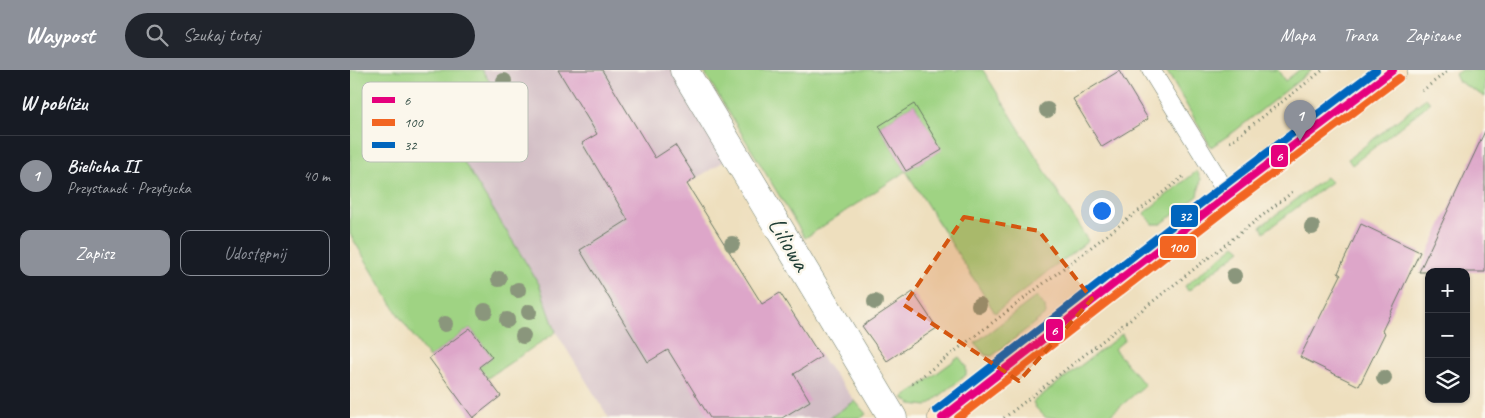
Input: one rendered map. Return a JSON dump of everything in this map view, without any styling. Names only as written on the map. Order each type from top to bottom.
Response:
[{"type":"main road","points":[[942,418],[1392,70]]},
{"type":"street","name":"Liliowa","points":[[684,70],[889,412]]},
{"type":"lane","points":[[1151,70],[1228,195]]},
{"type":"path","points":[[889,412],[1101,241],[1323,70]]},
{"type":"path","points":[[1421,92],[1449,70]]},
{"type":"path","points":[[1004,418],[1297,189]]},
{"type":"highlighted area","points":[[964,217],[1039,231],[1092,299],[1019,381],[904,305]]},
{"type":"shaded area","points":[[482,70],[671,70],[726,160],[687,184],[752,311],[780,293],[821,357],[855,401],[829,418],[609,418],[556,332],[539,284],[464,162],[528,162],[528,82],[490,82]]},
{"type":"green space","points":[[350,70],[482,70],[490,82],[362,82],[362,162],[464,162],[539,284],[556,332],[483,381],[474,370],[492,357],[470,328],[429,358],[399,316],[350,234]]},
{"type":"green space","points":[[703,70],[983,70],[1088,241],[995,313],[906,171],[805,238]],"holes":[[[914,104],[941,150],[906,171],[879,126]]]},
{"type":"green space","points":[[1166,70],[1278,70],[1285,81],[1299,70],[1312,70],[1235,131],[1211,147]]},
{"type":"green space","points":[[1461,70],[1485,70],[1485,97],[1458,81],[1455,74]]},
{"type":"green space","points":[[1426,98],[1430,103],[1352,165],[1348,159]]},
{"type":"green space","points":[[1197,171],[1201,179],[1198,196],[1161,224],[1153,224],[1144,213]]},
{"type":"green space","points":[[1326,177],[1331,182],[1264,232],[1261,226]]},
{"type":"green space","points":[[1235,245],[1241,250],[1188,291],[1185,286]]},
{"type":"green space","points":[[1037,296],[1045,307],[1046,314],[992,356],[985,355],[975,343]]},
{"type":"green space","points":[[1122,334],[1125,340],[1114,349],[1145,385],[1107,418],[1046,418],[1036,408],[1033,402]]},
{"type":"green space","points":[[959,357],[966,366],[966,375],[927,406],[911,404],[903,398]]},
{"type":"green space","points":[[855,401],[866,414],[861,418],[829,418]]},
{"type":"building","points":[[558,70],[602,70],[655,158],[675,145],[696,178],[687,184],[762,304],[780,293],[821,357],[794,374],[810,401],[782,418],[710,418],[668,350],[648,362],[580,250],[628,220],[582,143],[597,134]]},
{"type":"building","points":[[1119,71],[1148,119],[1102,147],[1073,99]]},
{"type":"building","points":[[914,104],[942,150],[906,171],[879,126]]},
{"type":"building","points":[[1485,131],[1485,272],[1470,272],[1470,268],[1425,268],[1425,272],[1419,272]]},
{"type":"building","points":[[1361,224],[1420,252],[1382,331],[1385,333],[1359,386],[1300,357],[1341,275],[1338,273]]},
{"type":"building","points":[[913,292],[937,328],[887,361],[862,326]]},
{"type":"building","points":[[470,328],[492,357],[479,367],[501,396],[473,418],[429,358]]},
{"type":"transit line","name":"32","points":[[936,410],[1222,187],[1376,70]]},
{"type":"transit line","name":"6","points":[[942,418],[1228,195],[1393,70]]},
{"type":"transit line","name":"100","points":[[958,418],[1234,203],[1399,78]]},
{"type":"place","name":"Bielicha II","points":[[1300,141]]}]
